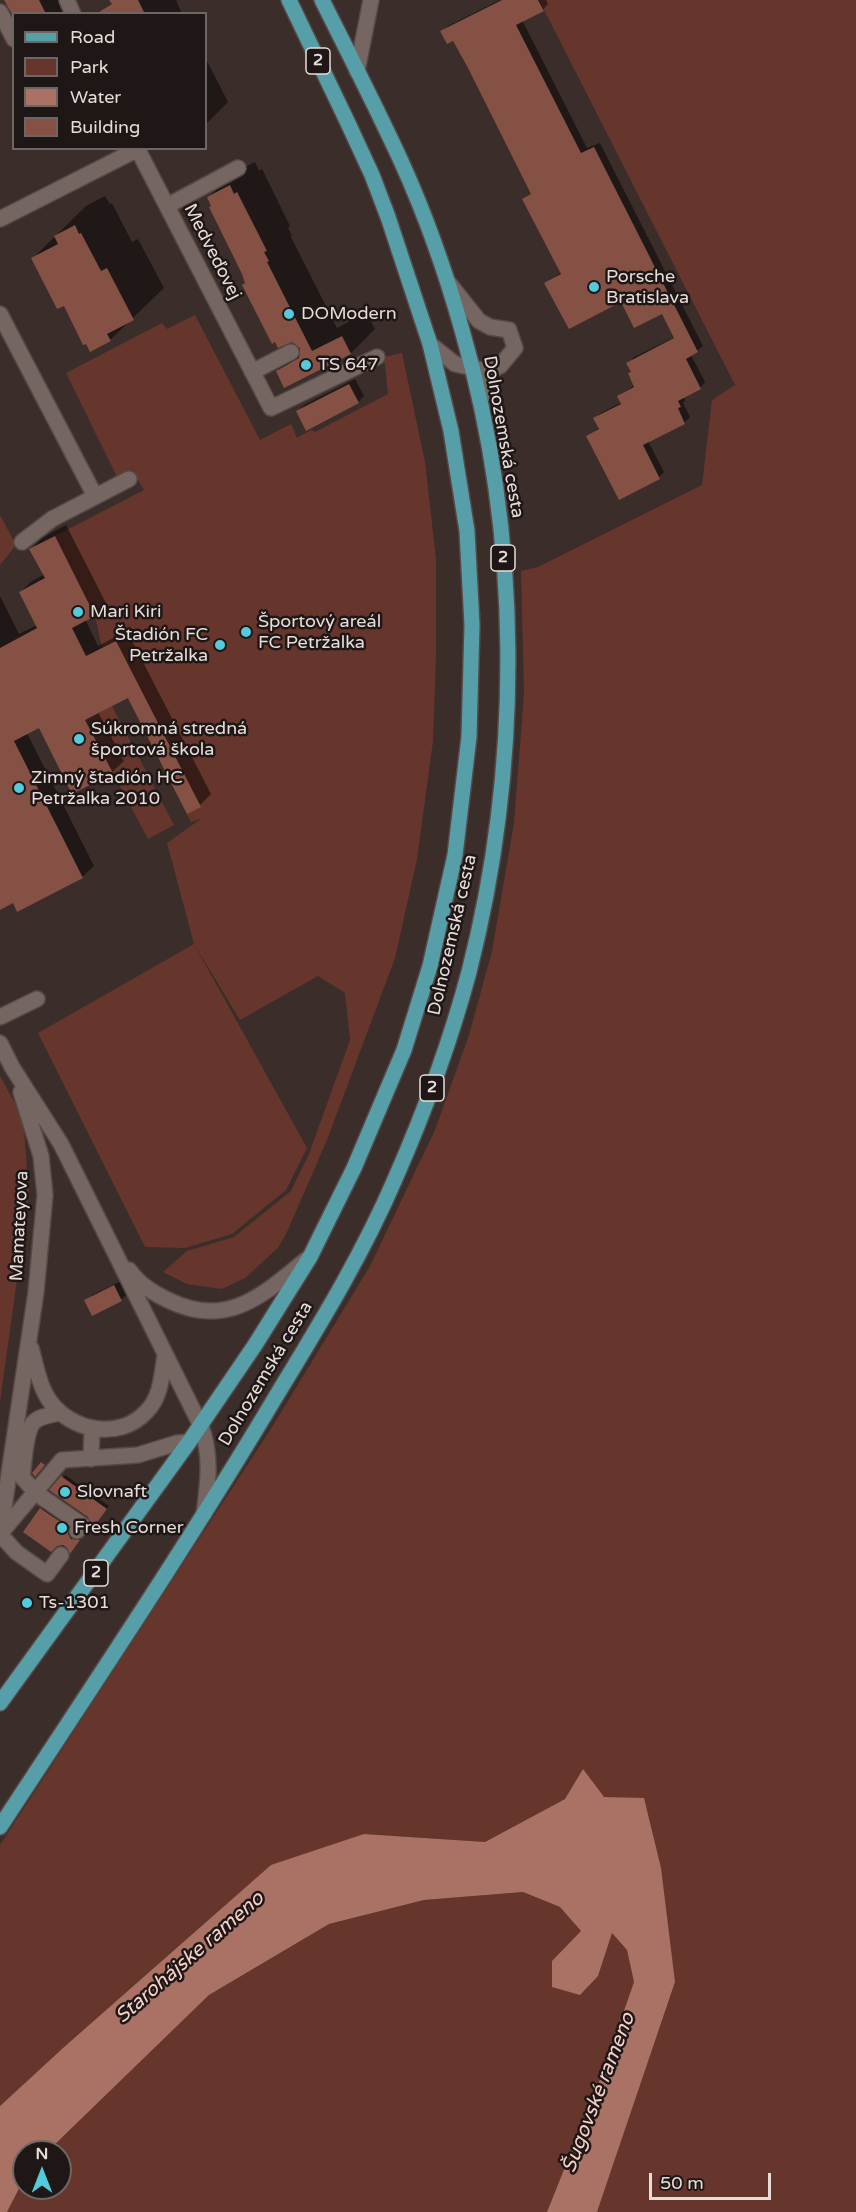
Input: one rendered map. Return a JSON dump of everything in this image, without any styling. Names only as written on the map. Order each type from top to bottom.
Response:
[{"type":"main road","name":"Dolnozemská cesta","points":[[0,1703],[201,1426],[310,1257],[354,1167],[414,1021],[441,921],[455,855],[466,772],[472,626],[467,531],[451,431],[430,344],[372,175],[289,0]]},
{"type":"main road","name":"Dolnozemská cesta","points":[[0,1827],[204,1514],[328,1309],[372,1229],[395,1180],[448,1042],[468,974],[494,841],[503,775],[507,625],[504,563],[496,490],[480,402],[473,369],[446,279],[412,187],[322,0]]},
{"type":"street","points":[[357,71],[371,0]]},
{"type":"street","points":[[0,12],[12,35]]},
{"type":"street","name":"Medveďovej","points":[[0,219],[136,150]]},
{"type":"street","name":"Medveďovej","points":[[139,150],[271,408],[377,357]]},
{"type":"street","points":[[167,206],[238,168]]},
{"type":"street","points":[[430,344],[454,364],[473,369],[491,370],[500,366],[515,348],[509,330],[490,327],[479,321],[446,279]]},
{"type":"street","points":[[0,315],[95,496]]},
{"type":"street","points":[[252,372],[291,352]]},
{"type":"street","points":[[480,402],[491,370]]},
{"type":"street","points":[[22,542],[52,519],[129,479]]},
{"type":"street","points":[[0,1017],[37,999]]},
{"type":"street","name":"Mamateyova","points":[[0,1042],[12,1067],[37,1136],[44,1179],[41,1248],[0,1534]]},
{"type":"street","name":"Mamateyova","points":[[12,1067],[61,1144],[201,1426],[207,1443],[209,1464],[204,1514]]},
{"type":"street","points":[[116,1254],[136,1280],[154,1293],[182,1306],[211,1312],[232,1309],[252,1300],[310,1257]]},
{"type":"street","points":[[29,1339],[40,1383],[50,1402],[60,1413],[76,1424],[100,1430],[120,1427],[147,1412],[160,1383],[165,1355]]},
{"type":"street","points":[[60,1413],[37,1420],[32,1424],[28,1434],[22,1477],[36,1492],[82,1526],[78,1531]]},
{"type":"street","points":[[91,1459],[92,1429]]},
{"type":"street","points":[[61,1555],[47,1574],[16,1552],[0,1534],[62,1461],[138,1455],[177,1443],[189,1442]]},
{"type":"green space","points":[[539,0],[856,0],[856,2212],[597,2212],[675,1982],[565,1799],[485,1842],[364,1834],[63,2048],[0,2106],[0,1845],[272,1427],[370,1266],[435,1130],[469,1035],[492,951],[514,823],[524,693],[521,571],[538,567],[702,485],[712,400],[735,385]]},
{"type":"green space","points":[[195,315],[260,440],[291,424],[297,438],[311,430],[315,432],[388,394],[384,357],[402,353],[425,462],[436,559],[433,741],[417,859],[395,958],[327,1140],[287,1232],[278,1248],[245,1278],[222,1289],[187,1284],[163,1272],[187,1251],[234,1237],[291,1191],[309,1154],[350,1040],[345,993],[318,976],[240,1020],[194,944],[167,843],[202,818],[191,822],[102,648],[95,616],[55,536],[144,490],[132,470],[117,477],[66,373],[162,323],[167,329]]},
{"type":"green space","points":[[0,515],[16,545],[0,565]]},
{"type":"green space","points":[[112,706],[174,825],[148,839],[85,720]]},
{"type":"green space","points":[[194,944],[307,1148],[286,1190],[232,1234],[185,1248],[145,1247],[38,1033]]},
{"type":"green space","points":[[0,1076],[23,1118],[29,1193],[0,1402]]},
{"type":"green space","points":[[523,1892],[560,1907],[582,1931],[598,1976],[612,1932],[627,1950],[634,1982],[599,2082],[547,2212],[7,2212],[13,2200],[72,2200],[72,2140],[59,2140],[209,1995],[329,1924],[424,1900]]},
{"type":"water","points":[[583,1769],[604,1797],[644,1798],[661,1868],[675,1982],[597,2212],[547,2212],[599,2082],[634,1982],[627,1950],[612,1933],[598,1976],[580,1995],[552,1987],[552,1961],[581,1931],[560,1907],[523,1892],[424,1900],[329,1924],[209,1995],[59,2140],[12,2140],[13,2200],[7,2212],[0,2212],[0,2106],[271,1865],[364,1834],[485,1842],[565,1799]]},
{"type":"building","points":[[4,0],[39,0],[45,12],[12,12],[12,14]]},
{"type":"building","points":[[109,0],[138,0],[144,12],[99,12],[112,4]]},
{"type":"building","points":[[502,0],[538,0],[544,11],[516,25],[581,153],[594,147],[698,352],[686,359],[701,389],[678,401],[681,407],[678,408],[685,424],[643,445],[660,479],[619,500],[586,436],[599,429],[593,418],[621,404],[617,396],[634,387],[628,373],[631,372],[626,363],[674,338],[662,314],[634,328],[621,302],[569,329],[544,283],[561,274],[522,199],[531,194],[467,66],[453,41],[447,44],[440,31]]},
{"type":"building","points":[[230,185],[234,194],[237,192],[267,251],[264,252],[269,261],[267,262],[312,351],[342,336],[351,354],[284,388],[276,371],[299,358],[300,348],[292,342],[278,348],[275,342],[272,344],[242,285],[245,283],[242,274],[209,207],[211,206],[207,197]]},
{"type":"building","points":[[75,225],[101,271],[107,268],[134,320],[107,334],[111,341],[90,352],[86,344],[83,345],[64,306],[57,309],[31,258],[58,244],[54,236]]},
{"type":"building","points":[[349,384],[359,403],[306,431],[296,411]]},
{"type":"building","points":[[55,536],[95,616],[72,628],[86,656],[116,641],[201,807],[187,814],[128,698],[85,720],[113,773],[72,794],[39,728],[14,741],[83,878],[17,912],[13,903],[0,910],[0,648],[37,628],[19,592],[45,578],[29,549]]},
{"type":"building","points":[[114,1285],[122,1301],[92,1316],[84,1300]]},
{"type":"building","points":[[41,1462],[45,1465],[35,1477],[32,1473]]},
{"type":"building","points":[[61,1476],[107,1509],[92,1529],[88,1517],[49,1490]]},
{"type":"building","points":[[40,1508],[68,1527],[71,1539],[80,1540],[70,1554],[63,1545],[57,1546],[51,1552],[23,1532]]},
{"type":"place","name":"Porsche Bratislava","points":[[594,287]]},
{"type":"place","name":"DOModern","points":[[289,314]]},
{"type":"place","name":"TS 647","points":[[306,365]]},
{"type":"place","name":"Mari Kiri","points":[[78,612]]},
{"type":"place","name":"Športový areál FC Petržalka","points":[[246,632]]},
{"type":"place","name":"Štadión FC Petržalka","points":[[220,645]]},
{"type":"place","name":"Súkromná stredná športová škola","points":[[79,739]]},
{"type":"place","name":"Zimný štadión HC Petržalka 2010","points":[[19,788]]},
{"type":"place","name":"Slovnaft","points":[[65,1492]]},
{"type":"place","name":"Fresh Corner","points":[[62,1528]]},
{"type":"place","name":"Ts-1301","points":[[27,1603]]},
{"type":"water label","name":"Starohájske rameno","points":[[190,1958]]},
{"type":"water label","name":"Šugovské rameno","points":[[599,2093]]}]
